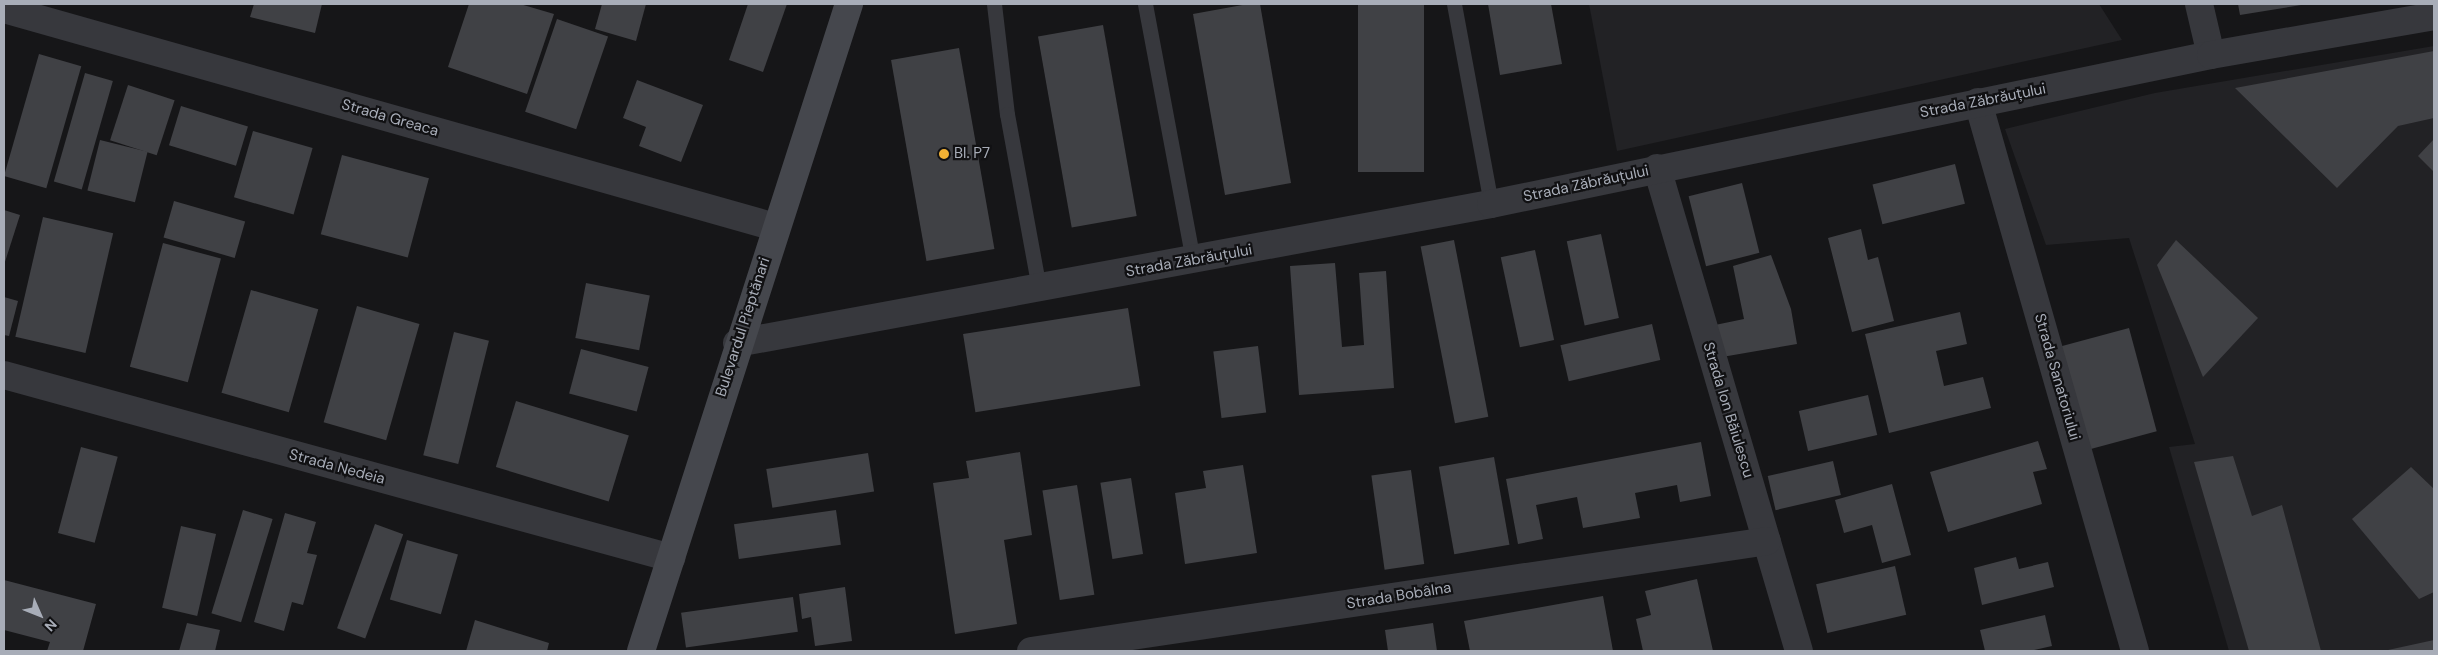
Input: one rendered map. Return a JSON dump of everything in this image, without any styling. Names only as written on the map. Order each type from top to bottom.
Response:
[{"type":"main road","name":"Bulevardul Pieptănari","points":[[641,651],[737,343],[849,4]]},
{"type":"street","points":[[2199,4],[2211,55]]},
{"type":"street","name":"Strada Greaca","points":[[4,9],[775,227]]},
{"type":"street","name":"Strada Zăbrăuțului","points":[[737,343],[1491,204],[1657,168],[2211,55],[2434,16]]},
{"type":"street","name":"Strada Sanatoriului","points":[[1978,102],[2134,651]]},
{"type":"street","name":"Strada Ion Băiulescu","points":[[1657,168],[1799,651]]},
{"type":"street","name":"Strada Nedeia","points":[[4,375],[670,558]]},
{"type":"street","name":"Strada Bobâlna","points":[[1031,651],[1767,541]]},
{"type":"lane","points":[[994,4],[1007,114],[1039,288]]},
{"type":"lane","points":[[1145,4],[1193,260]]},
{"type":"lane","points":[[1454,4],[1491,204]]},
{"type":"shaded area","points":[[1589,4],[2099,4],[2122,40],[1617,151]]},
{"type":"shaded area","points":[[2434,46],[2434,651],[2229,651],[2169,447],[2195,444],[2129,238],[2046,245],[2005,129],[2155,93]]},
{"type":"building","points":[[254,4],[322,4],[315,33],[250,17]]},
{"type":"building","points":[[469,4],[520,4],[554,14],[527,94],[448,67]]},
{"type":"building","points":[[602,4],[646,4],[636,41],[595,29]]},
{"type":"building","points":[[748,4],[787,4],[763,72],[729,60]]},
{"type":"building","points":[[1248,4],[1260,4],[1291,183],[1225,195],[1193,14]]},
{"type":"building","points":[[1358,4],[1424,4],[1424,172],[1358,172]]},
{"type":"building","points":[[1488,4],[1551,4],[1562,64],[1500,75]]},
{"type":"building","points":[[2238,4],[2301,4],[2301,5],[2240,15]]},
{"type":"building","points":[[557,19],[608,37],[576,129],[525,112]]},
{"type":"building","points":[[1103,25],[1137,216],[1072,228],[1038,36]]},
{"type":"building","name":"Bl. P7","points":[[959,48],[994,249],[926,261],[891,60]]},
{"type":"building","points":[[2434,51],[2434,118],[2398,126],[2337,188],[2235,88]]},
{"type":"building","points":[[39,54],[81,66],[46,188],[4,176]]},
{"type":"building","points":[[85,73],[113,81],[82,190],[54,182]]},
{"type":"building","points":[[637,80],[703,105],[681,162],[639,146],[646,127],[623,118]]},
{"type":"building","points":[[128,85],[175,100],[157,155],[110,140]]},
{"type":"building","points":[[181,106],[248,126],[236,166],[169,145]]},
{"type":"building","points":[[253,131],[313,148],[294,214],[234,197]]},
{"type":"building","points":[[2434,139],[2434,172],[2418,156]]},
{"type":"building","points":[[100,140],[148,152],[135,202],[87,190]]},
{"type":"building","points":[[342,155],[429,178],[408,257],[321,234]]},
{"type":"building","points":[[1955,164],[1965,204],[1882,224],[1873,185]]},
{"type":"building","points":[[1742,183],[1759,253],[1706,266],[1689,196]]},
{"type":"building","points":[[174,201],[245,221],[235,258],[164,238]]},
{"type":"building","points":[[4,210],[20,215],[4,265]]},
{"type":"building","points":[[43,217],[113,233],[85,353],[15,337]]},
{"type":"building","points":[[1861,229],[1868,260],[1878,257],[1894,321],[1852,332],[1828,238]]},
{"type":"building","points":[[1601,234],[1619,318],[1585,325],[1567,241]]},
{"type":"building","points":[[1454,240],[1488,417],[1455,423],[1421,246]]},
{"type":"building","points":[[2176,240],[2258,318],[2203,377],[2157,265]]},
{"type":"building","points":[[163,243],[221,259],[188,382],[130,367]]},
{"type":"building","points":[[1535,250],[1554,340],[1520,347],[1501,257]]},
{"type":"building","points":[[1771,255],[1791,309],[1797,344],[1722,357],[1715,325],[1744,319],[1733,266]]},
{"type":"building","points":[[1335,263],[1342,347],[1364,345],[1359,273],[1386,271],[1394,388],[1299,395],[1290,266]]},
{"type":"building","points":[[586,283],[650,295],[639,350],[575,338]]},
{"type":"building","points":[[251,290],[318,309],[289,412],[222,393]]},
{"type":"building","points":[[4,297],[18,301],[9,336],[4,335]]},
{"type":"building","points":[[357,306],[419,324],[386,440],[324,422]]},
{"type":"building","points":[[1128,308],[1140,386],[975,412],[963,334]]},
{"type":"building","points":[[1960,312],[1967,344],[1936,351],[1944,386],[1983,377],[1991,408],[1889,433],[1865,334]]},
{"type":"building","points":[[1652,324],[1660,360],[1569,381],[1560,345]]},
{"type":"building","points":[[2129,328],[2157,431],[2086,450],[2058,347]]},
{"type":"building","points":[[454,332],[489,341],[458,464],[423,455]]},
{"type":"building","points":[[1258,346],[1266,413],[1222,418],[1213,351]]},
{"type":"building","points":[[581,349],[649,367],[637,412],[569,393]]},
{"type":"building","points":[[1868,395],[1877,435],[1808,451],[1799,411]]},
{"type":"building","points":[[516,401],[629,435],[609,501],[496,467]]},
{"type":"building","points":[[2038,441],[2047,469],[2033,472],[2042,504],[1948,532],[1930,472]]},
{"type":"building","points":[[1701,442],[1711,496],[1680,502],[1677,485],[1635,493],[1640,518],[1583,528],[1577,497],[1536,505],[1543,539],[1518,544],[1506,479]]},
{"type":"building","points":[[81,447],[118,457],[95,543],[58,533]]},
{"type":"building","points":[[1020,452],[1032,535],[1004,540],[1017,624],[955,634],[933,483],[969,478],[966,461]]},
{"type":"building","points":[[868,453],[874,492],[772,508],[766,469]]},
{"type":"building","points":[[2233,456],[2252,516],[2282,505],[2321,651],[2249,651],[2194,462]]},
{"type":"building","points":[[1494,457],[1509,545],[1454,554],[1439,467]]},
{"type":"building","points":[[1833,461],[1841,495],[1776,510],[1768,476]]},
{"type":"building","points":[[1243,465],[1257,553],[1185,564],[1175,493],[1206,488],[1203,471]]},
{"type":"building","points":[[2411,467],[2434,489],[2434,592],[2419,599],[2352,519]]},
{"type":"building","points":[[1411,470],[1424,564],[1385,570],[1371,476]]},
{"type":"building","points":[[1131,478],[1143,554],[1112,559],[1100,483]]},
{"type":"building","points":[[1892,484],[1911,555],[1882,563],[1872,525],[1844,533],[1835,500]]},
{"type":"building","points":[[1077,485],[1094,595],[1060,600],[1042,490]]},
{"type":"building","points":[[243,510],[273,519],[241,622],[211,613]]},
{"type":"building","points":[[836,510],[841,545],[739,559],[734,524]]},
{"type":"building","points":[[285,513],[316,522],[307,553],[317,555],[303,605],[292,602],[284,631],[254,622]]},
{"type":"building","points":[[375,524],[403,534],[365,639],[337,628]]},
{"type":"building","points":[[181,526],[216,534],[197,616],[162,608]]},
{"type":"building","points":[[407,540],[458,555],[441,614],[390,600]]},
{"type":"building","points":[[2016,557],[2019,569],[2048,562],[2054,587],[1982,605],[1974,568]]},
{"type":"building","points":[[1895,566],[1906,615],[1827,633],[1816,584]]},
{"type":"building","points":[[1697,579],[1713,651],[1643,651],[1636,619],[1651,615],[1645,591]]},
{"type":"building","points":[[4,580],[96,604],[83,651],[47,651],[50,642],[4,630]]},
{"type":"building","points":[[845,587],[852,641],[815,646],[811,617],[802,619],[799,594]]},
{"type":"building","points":[[1603,596],[1613,651],[1470,651],[1464,621]]},
{"type":"building","points":[[793,597],[798,632],[686,647],[681,613]]},
{"type":"building","points":[[2045,615],[2052,646],[2030,651],[1985,651],[1980,630]]},
{"type":"building","points":[[475,620],[549,643],[547,651],[466,651]]},
{"type":"building","points":[[187,623],[220,630],[215,651],[179,651]]},
{"type":"building","points":[[1433,623],[1437,651],[1388,651],[1385,630]]},
{"type":"building","points":[[2434,640],[2434,651],[2388,651],[2388,650]]},
{"type":"place","name":"Bl. P7","points":[[944,154]]}]
